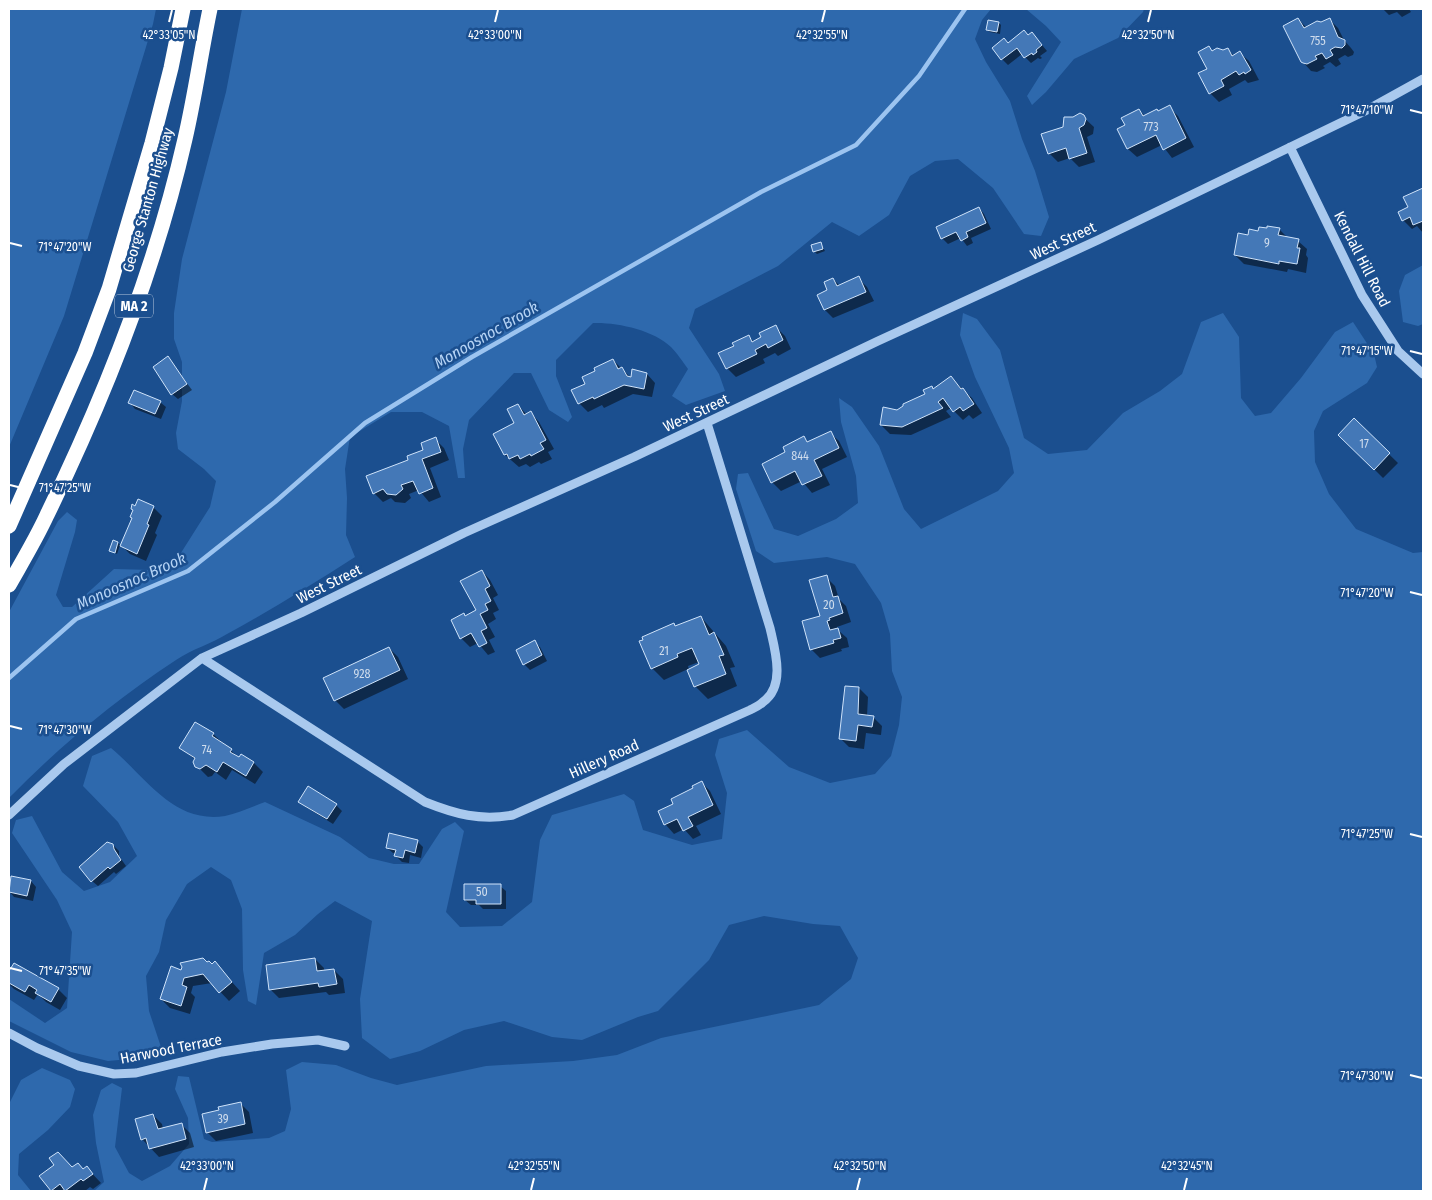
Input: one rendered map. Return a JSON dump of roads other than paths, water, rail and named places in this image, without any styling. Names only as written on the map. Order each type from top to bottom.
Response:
[{"type":"highway","name":"George Stanton Highway","points":[[9,526],[85,353],[109,289],[152,143],[171,68],[183,9]]},
{"type":"highway","name":"George Stanton Highway","points":[[9,585],[47,517],[76,453],[103,390],[149,265],[185,139],[210,9]]},
{"type":"street","name":"West Street","points":[[9,815],[64,764],[202,658],[301,613],[464,533],[625,461],[878,341],[1098,240],[1367,110],[1423,79]]},
{"type":"street","name":"Kendall Hill Road","points":[[1290,148],[1362,295],[1398,351],[1423,374]]},
{"type":"street","name":"Hillery Road","points":[[202,658],[425,802],[480,818],[513,815],[750,710],[764,702],[770,694],[775,684],[777,662],[770,628],[706,423]]},
{"type":"street","name":"Harwood Terrace","points":[[9,1033],[37,1048],[79,1066],[114,1074],[152,1070],[222,1052],[272,1044],[318,1040],[345,1046]]},
{"type":"waterway","name":"Monoosnoc Brook","points":[[9,678],[76,619],[188,571],[275,502],[365,423],[472,357],[761,192],[856,145],[919,76],[965,9]]}]
